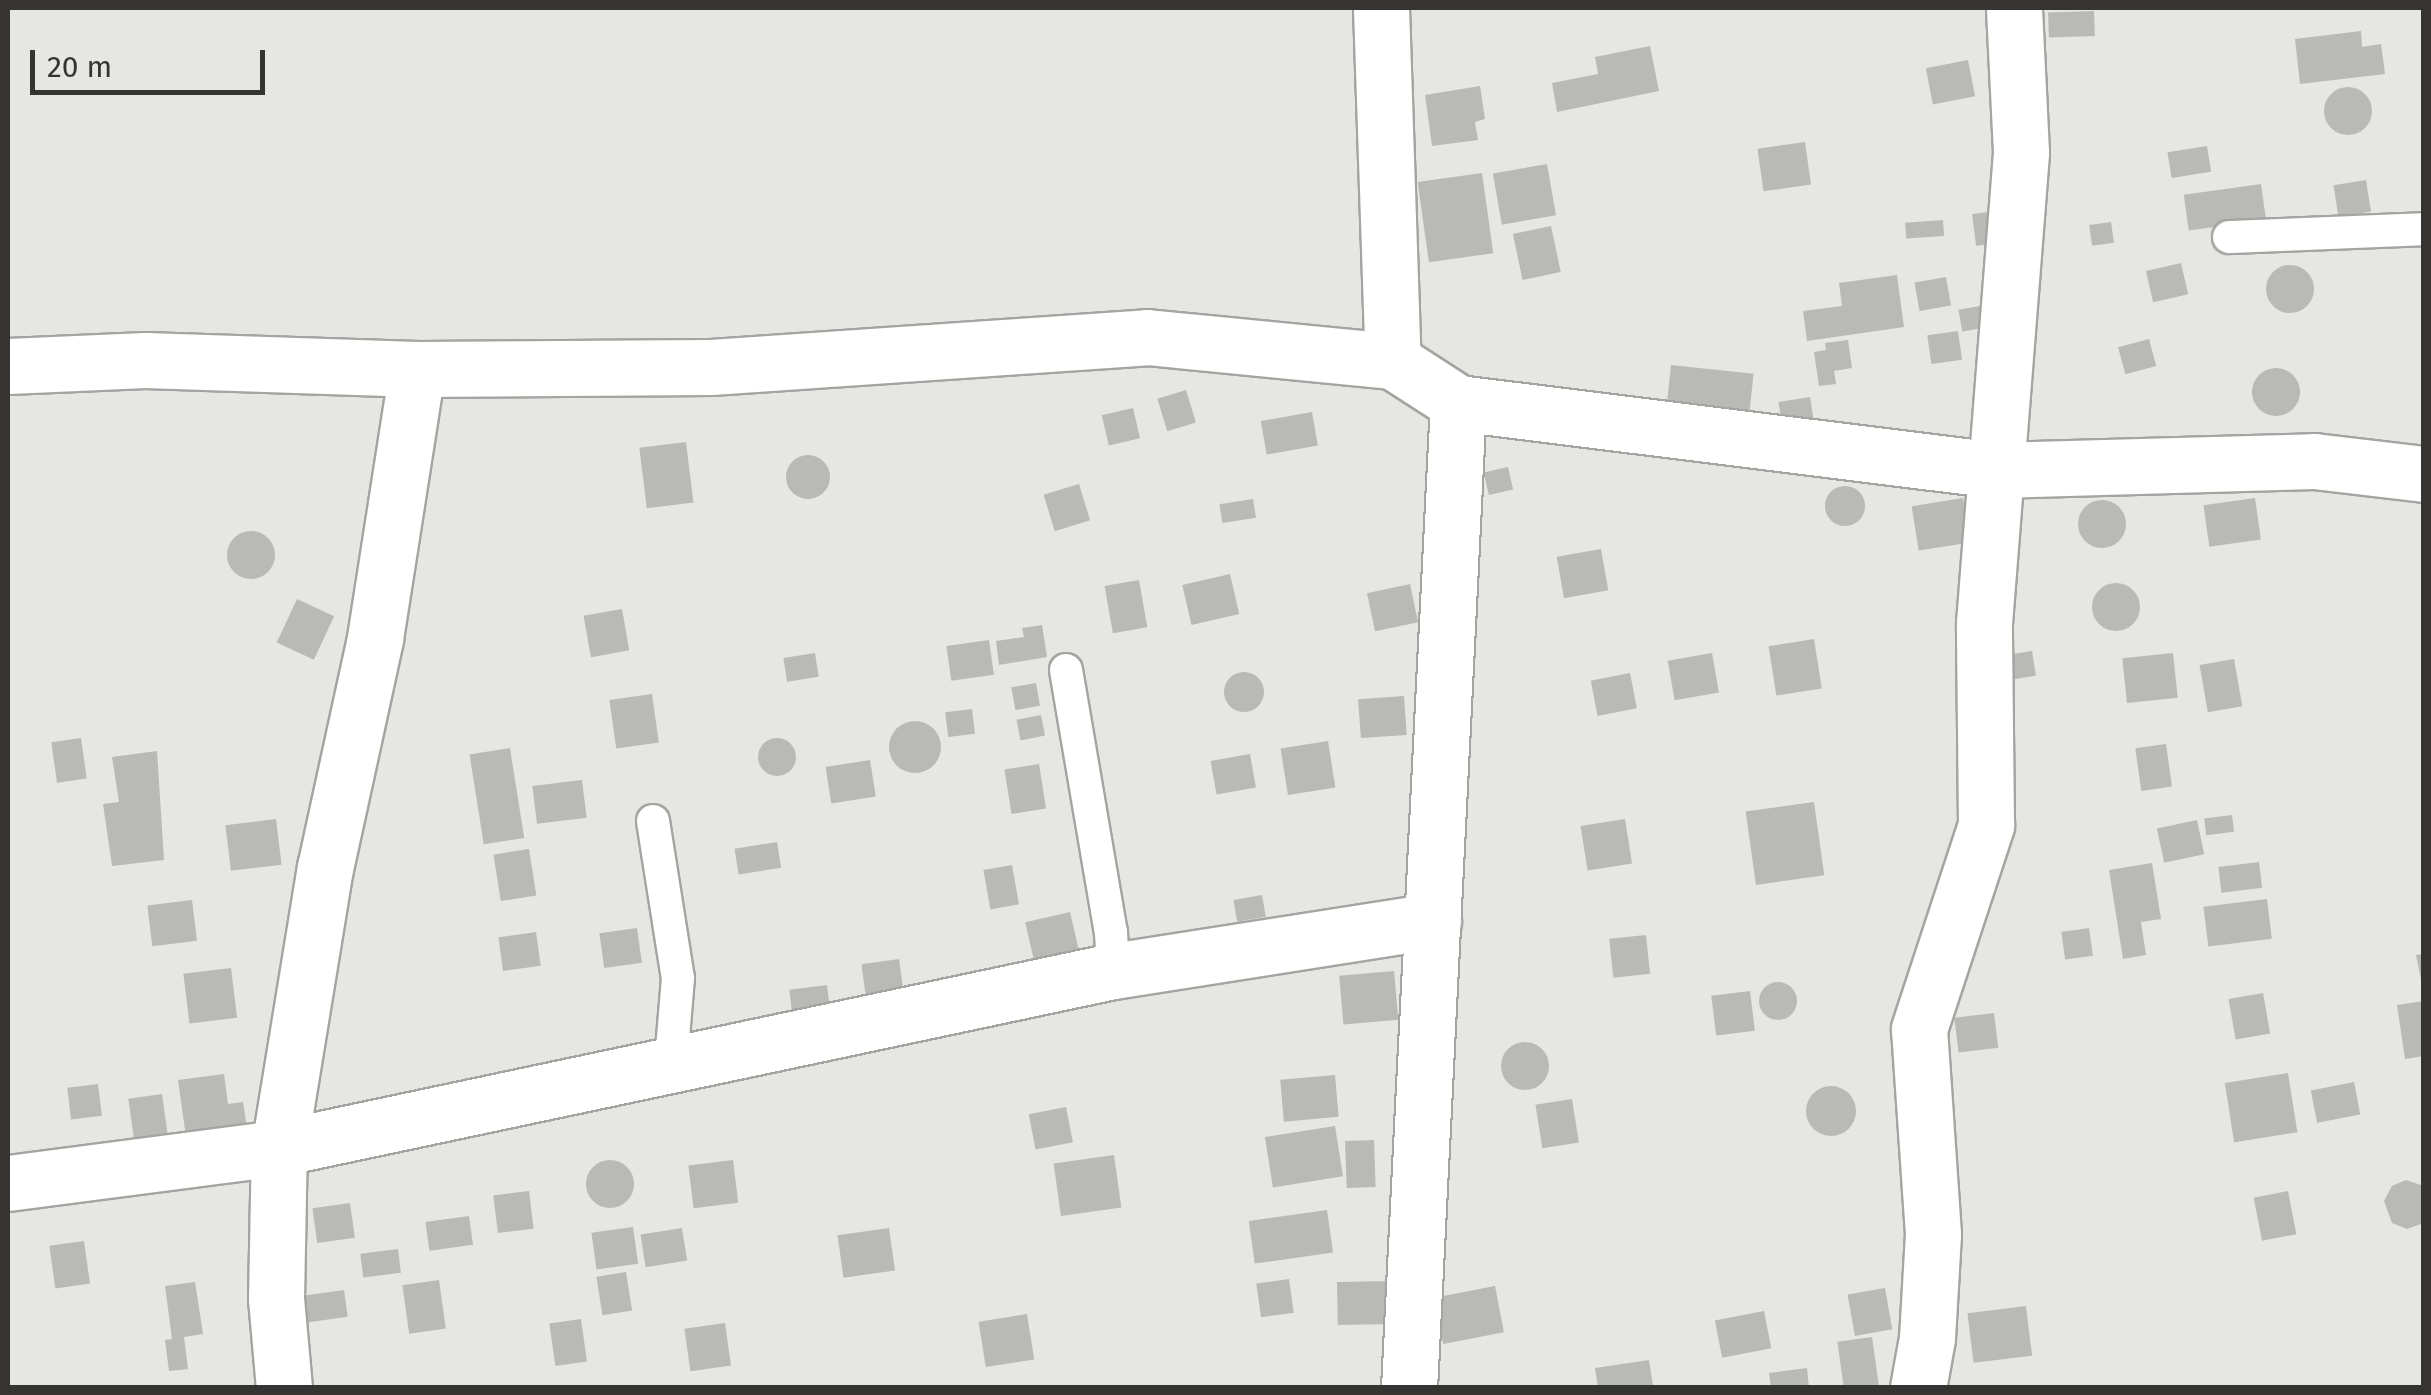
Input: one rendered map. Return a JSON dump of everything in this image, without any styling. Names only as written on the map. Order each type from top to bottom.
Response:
[{"type":"street","points":[[1381,8],[1393,361]]},
{"type":"street","points":[[1918,1388],[1926,1338],[1932,1234],[1919,1029],[1986,825],[1984,624],[2021,152],[2014,8]]},
{"type":"street","points":[[8,366],[145,360],[417,369],[711,366],[1148,337],[1393,361],[1458,403],[1996,470],[2314,460],[2424,474]]},
{"type":"street","points":[[284,1388],[276,1299],[279,1148],[325,868],[375,638],[417,369]]},
{"type":"street","points":[[1409,1388],[1458,403]]},
{"type":"street","points":[[8,1183],[279,1148],[1113,971],[1433,921]]},
{"type":"lane","points":[[2229,237],[2424,229]]},
{"type":"lane","points":[[1066,670],[1111,932],[1113,971]]},
{"type":"lane","points":[[653,821],[678,978],[671,1062]]},
{"type":"building","points":[[2094,11],[2095,36],[2049,38],[2048,13]]},
{"type":"building","points":[[2361,31],[2362,47],[2381,44],[2385,74],[2300,84],[2295,39]]},
{"type":"building","points":[[1650,46],[1659,91],[1557,112],[1552,83],[1598,74],[1595,57]]},
{"type":"building","points":[[1968,60],[1975,96],[1933,105],[1926,68]]},
{"type":"building","points":[[1480,86],[1485,119],[1475,122],[1478,140],[1432,146],[1425,95]]},
{"type":"building","points":[[2348,87],[2365,94],[2372,111],[2365,128],[2348,135],[2331,128],[2324,111],[2331,94]]},
{"type":"building","points":[[1805,142],[1811,185],[1763,191],[1757,149]]},
{"type":"building","points":[[2207,146],[2211,172],[2172,178],[2167,152]]},
{"type":"building","points":[[1547,164],[1556,215],[1502,225],[1493,174]]},
{"type":"building","points":[[1482,173],[1493,253],[1429,262],[1418,182]]},
{"type":"building","points":[[2366,180],[2371,212],[2338,217],[2333,185]]},
{"type":"building","points":[[2261,184],[2266,220],[2189,231],[2184,195]]},
{"type":"building","points":[[1988,212],[1992,244],[1976,246],[1972,214]]},
{"type":"building","points":[[1943,220],[1944,236],[1906,239],[1905,223]]},
{"type":"building","points":[[2111,222],[2114,243],[2092,246],[2089,225]]},
{"type":"building","points":[[1551,226],[1561,272],[1523,280],[1513,234]]},
{"type":"building","points":[[2181,263],[2188,294],[2153,302],[2146,271]]},
{"type":"building","points":[[2290,265],[2307,272],[2314,289],[2307,306],[2290,313],[2273,306],[2266,289],[2273,272]]},
{"type":"building","points":[[1897,275],[1904,327],[1807,341],[1803,311],[1842,306],[1839,283]]},
{"type":"building","points":[[1946,277],[1951,306],[1920,311],[1914,283]]},
{"type":"building","points":[[1986,305],[1990,327],[1962,332],[1958,310]]},
{"type":"building","points":[[1958,331],[1962,360],[1931,364],[1927,335]]},
{"type":"building","points":[[2149,339],[2156,366],[2125,374],[2118,347]]},
{"type":"building","points":[[1848,340],[1852,368],[1834,371],[1836,384],[1819,386],[1814,352],[1826,350],[1825,343]]},
{"type":"building","points":[[1671,365],[1754,374],[1749,414],[1667,406]]},
{"type":"building","points":[[2276,368],[2293,375],[2300,392],[2293,409],[2276,416],[2259,409],[2252,392],[2259,375]]},
{"type":"building","points":[[1186,390],[1196,423],[1167,431],[1157,399]]},
{"type":"building","points":[[1810,397],[1814,421],[1782,426],[1778,402]]},
{"type":"building","points":[[1133,408],[1140,438],[1109,445],[1102,415]]},
{"type":"building","points":[[1312,412],[1318,445],[1267,455],[1261,421]]},
{"type":"building","points":[[686,442],[693,503],[647,508],[639,448]]},
{"type":"building","points":[[808,455],[823,462],[830,477],[823,492],[808,499],[793,492],[786,477],[793,462]]},
{"type":"building","points":[[1508,467],[1513,489],[1489,495],[1484,473]]},
{"type":"building","points":[[1079,484],[1090,520],[1055,531],[1044,495]]},
{"type":"building","points":[[1845,486],[1859,492],[1865,506],[1859,520],[1845,526],[1831,520],[1825,506],[1831,492]]},
{"type":"building","points":[[1963,498],[1970,542],[1919,551],[1912,506]]},
{"type":"building","points":[[2255,498],[2261,540],[2209,547],[2204,505]]},
{"type":"building","points":[[1253,499],[1256,518],[1222,523],[1219,504]]},
{"type":"building","points":[[2102,500],[2119,507],[2126,524],[2119,541],[2102,548],[2085,541],[2078,524],[2085,507]]},
{"type":"building","points":[[251,531],[268,538],[275,555],[268,572],[251,579],[234,572],[227,555],[234,538]]},
{"type":"building","points":[[1601,549],[1608,590],[1564,598],[1557,557]]},
{"type":"building","points":[[1230,574],[1239,614],[1191,625],[1182,585]]},
{"type":"building","points":[[1139,580],[1147,627],[1113,633],[1105,586]]},
{"type":"building","points":[[2116,583],[2133,590],[2140,607],[2133,624],[2116,631],[2099,624],[2092,607],[2099,590]]},
{"type":"building","points":[[1410,584],[1418,622],[1375,631],[1367,593]]},
{"type":"building","points":[[297,599],[334,616],[314,660],[277,643]]},
{"type":"building","points":[[622,609],[629,650],[591,657],[584,616]]},
{"type":"building","points":[[1042,625],[1047,657],[999,665],[996,641],[1024,637],[1022,628]]},
{"type":"building","points":[[1814,639],[1822,688],[1776,696],[1769,646]]},
{"type":"building","points":[[989,640],[994,675],[951,681],[946,646]]},
{"type":"building","points":[[2032,651],[2036,676],[2013,679],[2009,655]]},
{"type":"building","points":[[815,653],[819,677],[787,682],[783,658]]},
{"type":"building","points":[[1712,653],[1719,692],[1675,700],[1668,661]]},
{"type":"building","points":[[2173,653],[2178,698],[2127,703],[2122,658]]},
{"type":"building","points":[[2234,659],[2242,706],[2208,712],[2200,665]]},
{"type":"building","points":[[1244,672],[1258,678],[1264,692],[1258,706],[1244,712],[1230,706],[1224,692],[1230,678]]},
{"type":"building","points":[[1630,673],[1637,708],[1598,716],[1591,681]]},
{"type":"building","points":[[1036,683],[1040,706],[1015,710],[1011,687]]},
{"type":"building","points":[[652,694],[659,743],[616,749],[609,700]]},
{"type":"building","points":[[1404,696],[1407,735],[1361,738],[1358,699]]},
{"type":"building","points":[[972,709],[975,734],[948,737],[945,712]]},
{"type":"building","points":[[1041,715],[1045,736],[1020,740],[1016,720]]},
{"type":"building","points":[[915,721],[934,728],[941,747],[934,766],[915,773],[896,766],[889,747],[896,728]]},
{"type":"building","points":[[81,738],[87,779],[57,783],[51,742]]},
{"type":"building","points":[[777,738],[791,743],[796,757],[791,771],[777,776],[763,771],[758,757],[763,743]]},
{"type":"building","points":[[1328,741],[1335,787],[1288,795],[1281,749]]},
{"type":"building","points":[[2166,744],[2172,787],[2141,791],[2135,748]]},
{"type":"building","points":[[510,748],[524,838],[484,844],[470,754]]},
{"type":"building","points":[[157,751],[164,860],[112,866],[103,804],[119,802],[112,757]]},
{"type":"building","points":[[1250,754],[1256,787],[1217,794],[1211,761]]},
{"type":"building","points":[[870,760],[876,797],[831,804],[826,767]]},
{"type":"building","points":[[1039,764],[1046,808],[1011,814],[1004,769]]},
{"type":"building","points":[[582,780],[587,818],[537,824],[532,786]]},
{"type":"building","points":[[1814,802],[1824,875],[1756,885],[1746,812]]},
{"type":"building","points":[[2232,815],[2234,832],[2206,835],[2204,818]]},
{"type":"building","points":[[276,819],[282,865],[231,871],[225,825]]},
{"type":"building","points":[[1625,819],[1632,863],[1588,870],[1581,826]]},
{"type":"building","points":[[2197,820],[2204,854],[2164,863],[2157,829]]},
{"type":"building","points":[[777,842],[781,868],[739,874],[735,849]]},
{"type":"building","points":[[529,849],[536,895],[501,901],[493,855]]},
{"type":"building","points":[[2259,862],[2262,888],[2221,893],[2218,867]]},
{"type":"building","points":[[2152,863],[2161,919],[2141,922],[2146,955],[2123,959],[2109,870]]},
{"type":"building","points":[[1012,865],[1019,904],[990,909],[983,870]]},
{"type":"building","points":[[1262,895],[1266,917],[1237,922],[1233,900]]},
{"type":"building","points":[[2267,899],[2272,939],[2208,947],[2203,907]]},
{"type":"building","points":[[192,900],[197,941],[152,946],[147,905]]},
{"type":"building","points":[[1070,912],[1080,955],[1035,965],[1025,922]]},
{"type":"building","points":[[637,928],[642,963],[604,968],[599,933]]},
{"type":"building","points":[[2089,928],[2093,956],[2065,960],[2061,932]]},
{"type":"building","points":[[536,932],[541,966],[503,971],[498,937]]},
{"type":"building","points":[[1646,935],[1650,974],[1613,978],[1609,939]]},
{"type":"building","points":[[2424,954],[2424,984],[2422,984],[2416,955]]},
{"type":"building","points":[[899,959],[904,994],[866,999],[861,964]]},
{"type":"building","points":[[231,968],[237,1018],[189,1023],[183,974]]},
{"type":"building","points":[[1394,971],[1398,1020],[1343,1025],[1339,976]]},
{"type":"building","points":[[1778,982],[1791,988],[1797,1001],[1791,1014],[1778,1020],[1765,1014],[1759,1001],[1765,988]]},
{"type":"building","points":[[827,985],[830,1011],[792,1015],[789,990]]},
{"type":"building","points":[[1750,991],[1755,1031],[1716,1035],[1711,996]]},
{"type":"building","points":[[2263,993],[2270,1033],[2236,1039],[2229,999]]},
{"type":"building","points":[[2424,1001],[2424,1056],[2405,1059],[2397,1005]]},
{"type":"building","points":[[1994,1013],[1998,1048],[1959,1053],[1954,1018]]},
{"type":"building","points":[[1525,1042],[1542,1049],[1549,1066],[1542,1083],[1525,1090],[1508,1083],[1501,1066],[1508,1049]]},
{"type":"building","points":[[2288,1073],[2297,1132],[2234,1142],[2225,1083]]},
{"type":"building","points":[[224,1074],[228,1104],[243,1102],[247,1128],[186,1137],[178,1080]]},
{"type":"building","points":[[1335,1075],[1339,1117],[1284,1122],[1280,1080]]},
{"type":"building","points":[[2354,1082],[2360,1114],[2317,1123],[2311,1090]]},
{"type":"building","points":[[98,1084],[102,1116],[71,1120],[67,1088]]},
{"type":"building","points":[[1831,1086],[1849,1093],[1856,1111],[1849,1129],[1831,1136],[1813,1129],[1806,1111],[1813,1093]]},
{"type":"building","points":[[162,1094],[168,1138],[134,1142],[128,1099]]},
{"type":"building","points":[[1572,1099],[1579,1142],[1542,1148],[1535,1105]]},
{"type":"building","points":[[1066,1107],[1073,1142],[1036,1150],[1029,1114]]},
{"type":"building","points":[[1335,1126],[1343,1176],[1273,1187],[1265,1137]]},
{"type":"building","points":[[1374,1140],[1376,1187],[1347,1188],[1345,1141]]},
{"type":"building","points":[[1114,1155],[1121,1207],[1061,1216],[1054,1163]]},
{"type":"building","points":[[610,1160],[627,1167],[634,1184],[627,1201],[610,1208],[593,1201],[586,1184],[593,1167]]},
{"type":"building","points":[[733,1160],[738,1203],[694,1208],[688,1165]]},
{"type":"building","points":[[2406,1180],[2424,1186],[2424,1223],[2407,1229],[2392,1223],[2384,1201],[2392,1186]]},
{"type":"building","points":[[529,1191],[534,1229],[498,1233],[493,1195]]},
{"type":"building","points":[[2288,1191],[2296,1234],[2262,1241],[2254,1198]]},
{"type":"building","points":[[350,1203],[355,1238],[317,1243],[312,1208]]},
{"type":"building","points":[[1327,1210],[1333,1253],[1255,1264],[1249,1221]]},
{"type":"building","points":[[469,1216],[473,1245],[429,1251],[425,1222]]},
{"type":"building","points":[[633,1227],[638,1264],[597,1269],[591,1233]]},
{"type":"building","points":[[682,1228],[687,1261],[646,1267],[641,1235]]},
{"type":"building","points":[[889,1228],[895,1271],[843,1278],[838,1235]]},
{"type":"building","points":[[84,1241],[90,1284],[55,1288],[49,1246]]},
{"type":"building","points":[[398,1249],[401,1273],[363,1277],[360,1254]]},
{"type":"building","points":[[626,1272],[632,1311],[602,1315],[596,1277]]},
{"type":"building","points":[[1289,1279],[1294,1313],[1261,1317],[1256,1284]]},
{"type":"building","points":[[439,1280],[446,1329],[409,1334],[402,1285]]},
{"type":"building","points":[[1392,1281],[1393,1324],[1338,1325],[1337,1282]]},
{"type":"building","points":[[195,1282],[203,1334],[184,1337],[188,1369],[169,1371],[165,1340],[172,1339],[165,1286]]},
{"type":"building","points":[[1495,1286],[1504,1332],[1443,1344],[1434,1298]]},
{"type":"building","points":[[1885,1288],[1892,1329],[1855,1336],[1848,1295]]},
{"type":"building","points":[[344,1290],[348,1317],[303,1323],[299,1296]]},
{"type":"building","points":[[2026,1306],[2032,1356],[1974,1363],[1967,1313]]},
{"type":"building","points":[[1764,1311],[1771,1348],[1722,1358],[1715,1321]]},
{"type":"building","points":[[1027,1314],[1034,1359],[986,1367],[979,1322]]},
{"type":"building","points":[[581,1319],[587,1362],[555,1366],[549,1323]]},
{"type":"building","points":[[725,1323],[731,1366],[690,1371],[684,1329]]},
{"type":"building","points":[[1872,1337],[1879,1388],[1844,1388],[1837,1342]]},
{"type":"building","points":[[1649,1360],[1653,1386],[1598,1388],[1595,1368]]},
{"type":"building","points":[[1807,1368],[1809,1388],[1771,1388],[1769,1373]]}]
